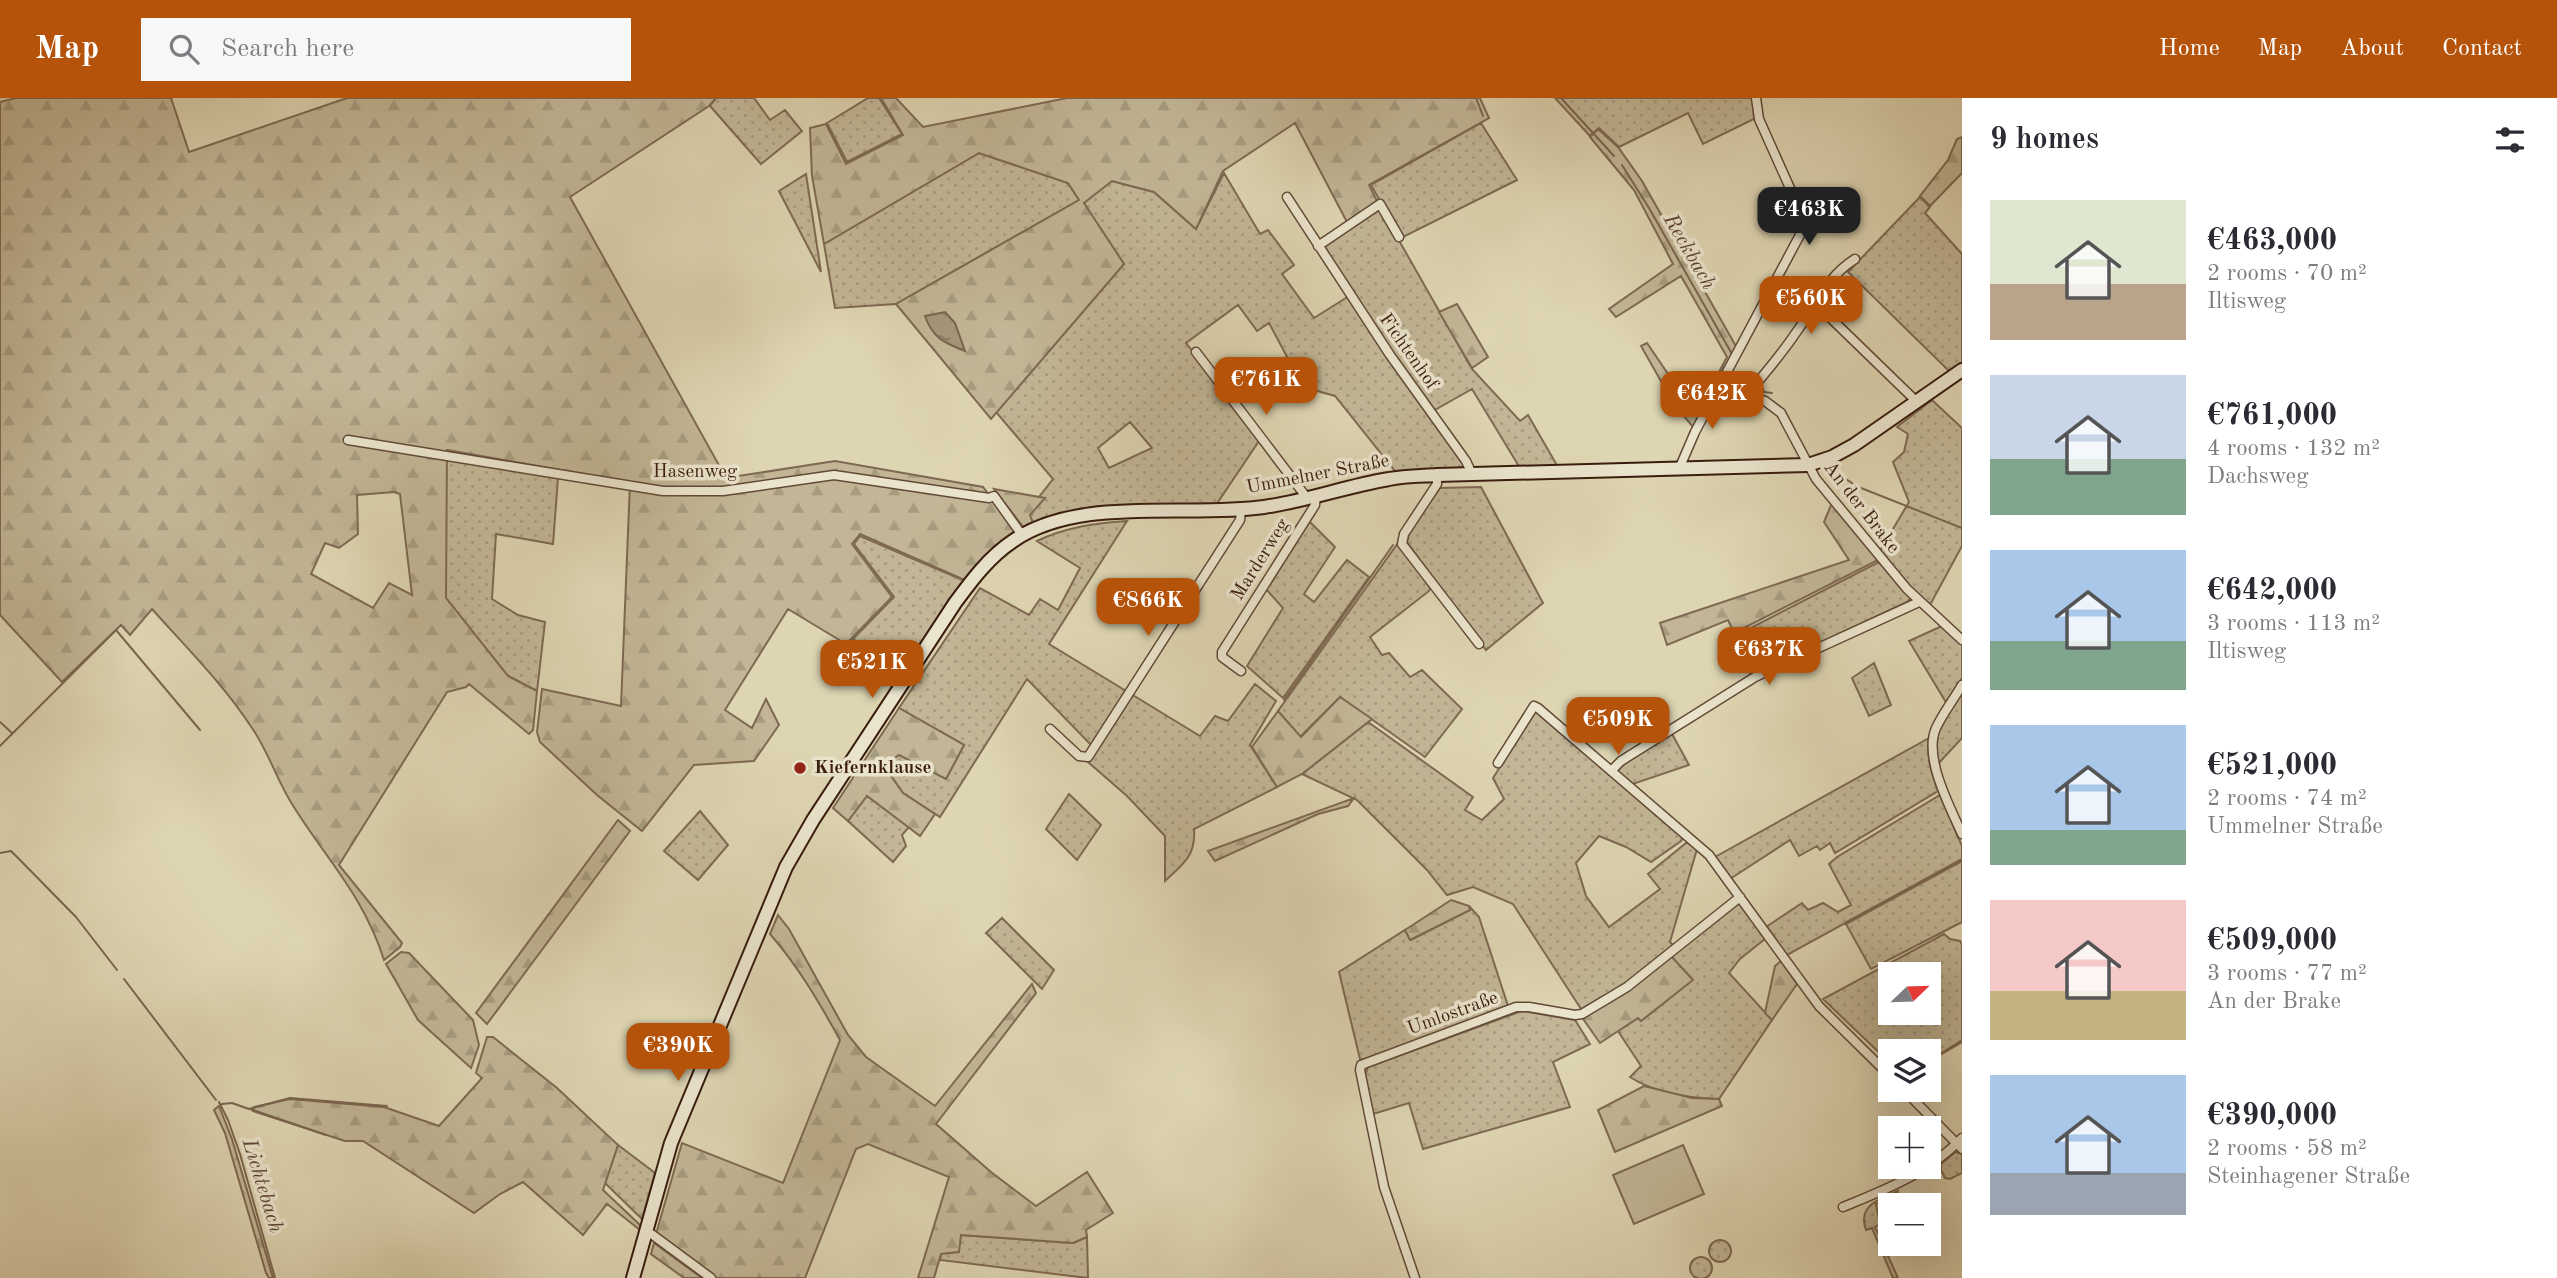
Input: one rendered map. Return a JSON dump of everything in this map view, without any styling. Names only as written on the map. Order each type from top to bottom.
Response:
[{"type":"main road","name":"Ummelner Straße","points":[[633,1278],[671,1143],[786,867],[813,820],[955,603],[975,576],[998,553],[1022,535],[1055,521],[1102,513],[1241,510],[1391,478],[1808,465],[1832,457],[1854,445],[1962,370]]},
{"type":"street","points":[[1679,469],[1685,452],[1801,231],[1802,215],[1759,120],[1756,98]]},
{"type":"street","name":"Fichtenhof","points":[[1287,197],[1390,355],[1466,461],[1472,474]]},
{"type":"street","points":[[1318,246],[1380,204],[1399,237]]},
{"type":"street","points":[[1748,394],[1796,334],[1842,267],[1855,259]]},
{"type":"street","points":[[1815,303],[1916,401]]},
{"type":"street","points":[[1196,352],[1305,493],[1311,497]]},
{"type":"street","name":"An der Brake","points":[[1720,384],[1748,394],[1781,413],[1816,479],[1919,602],[1962,640]]},
{"type":"street","name":"Hasenweg","points":[[348,440],[663,491],[723,491],[834,475],[989,498],[994,496],[1022,535]]},
{"type":"street","points":[[1437,475],[1437,484],[1404,534],[1402,544],[1479,644]]},
{"type":"street","name":"Marderweg","points":[[1241,671],[1222,657],[1222,652],[1315,505],[1311,497]]},
{"type":"street","points":[[1050,729],[1082,758],[1088,757],[1240,520],[1241,510]]},
{"type":"street","points":[[1612,770],[1621,761],[1755,677],[1919,602]]},
{"type":"street","points":[[1962,685],[1935,730],[1933,747],[1943,791],[1962,834]]},
{"type":"street","points":[[1498,763],[1534,706],[1709,855],[1819,1006],[1878,1064]]},
{"type":"street","name":"Umlostraße","points":[[1416,1278],[1384,1187],[1361,1065],[1516,1007],[1582,1014],[1622,991],[1740,897]]},
{"type":"street","points":[[1843,1207],[1922,1172],[1960,1143],[1917,1102]]},
{"type":"street","points":[[646,1230],[711,1278]]},
{"type":"green space","points":[[16,98],[171,98],[189,152],[347,98],[716,98],[709,106],[570,197],[726,478],[835,461],[983,487],[1017,532],[967,581],[860,534],[852,544],[892,597],[846,644],[788,609],[725,710],[752,728],[766,699],[779,725],[754,761],[694,765],[642,831],[597,795],[540,742],[537,732],[542,689],[621,706],[630,482],[447,450],[446,598],[508,676],[537,691],[533,730],[529,734],[469,684],[447,692],[339,865],[402,943],[384,960],[366,916],[292,804],[252,728],[217,681],[152,609],[130,635],[121,625],[62,682],[0,615],[0,102]],"holes":[[[394,492],[400,494],[412,595],[389,583],[373,608],[311,574],[325,543],[339,548],[358,534],[357,495]]]},
{"type":"green space","points":[[716,98],[754,98],[770,120],[785,110],[802,131],[761,164],[710,106]]},
{"type":"green space","points":[[868,98],[879,98],[902,134],[847,162],[827,123]]},
{"type":"green space","points":[[881,98],[896,98],[923,127],[1067,98],[1480,98],[1489,118],[1369,185],[1378,203],[1348,224],[1295,123],[1223,171],[1196,229],[1154,192],[1112,181],[1084,203],[1124,264],[991,419],[896,304],[1079,200],[1068,183],[979,153],[824,244],[812,176],[810,128],[826,124],[846,164],[903,135]]},
{"type":"green space","points":[[1555,98],[1755,98],[1758,117],[1703,144],[1688,113],[1619,147],[1599,128],[1590,136]]},
{"type":"green space","points":[[1481,123],[1517,180],[1401,238],[1371,185]]},
{"type":"green space","points":[[1598,129],[1618,147],[1642,181],[1737,348],[1694,428],[1675,406],[1641,346],[1647,343],[1696,415],[1727,357],[1681,276],[1616,317],[1609,309],[1673,264],[1634,190],[1590,137]]},
{"type":"green space","points":[[1962,137],[1962,173],[1930,206],[1920,196],[1948,160],[1957,139]]},
{"type":"green space","points":[[979,153],[1068,183],[1079,200],[896,304],[835,308],[824,244]]},
{"type":"green space","points":[[1224,173],[1260,234],[1268,230],[1294,265],[1282,274],[1314,318],[1349,296],[1464,462],[1465,468],[1395,471],[1335,396],[1303,387],[1269,323],[1257,331],[1238,305],[1186,343],[1261,438],[1216,505],[1100,507],[1055,515],[1033,523],[1029,515],[1044,499],[1039,497],[1053,479],[996,412],[1124,264],[1083,203],[1112,181],[1154,192],[1196,229]],"holes":[[[1130,422],[1152,448],[1109,468],[1098,448]]]},
{"type":"green space","points":[[806,174],[821,272],[779,191]]},
{"type":"green space","points":[[1920,197],[1930,207],[1925,213],[1962,254],[1962,362],[1949,371],[1848,272]]},
{"type":"green space","points":[[1380,207],[1472,369],[1520,421],[1528,415],[1558,467],[1520,468],[1472,389],[1433,411],[1392,354],[1324,250],[1324,245]]},
{"type":"green space","points":[[1457,304],[1488,357],[1472,368],[1439,312]]},
{"type":"green space","points":[[1932,400],[1962,428],[1962,546],[1930,605],[1916,593],[1907,602],[1751,675],[1735,636],[1879,562],[1881,549],[1909,502],[1893,462],[1904,452],[1908,434],[1897,427]]},
{"type":"green space","points":[[446,458],[558,478],[553,544],[496,534],[492,599],[518,615],[545,622],[537,691],[508,676],[446,598]]},
{"type":"green space","points":[[1481,487],[1543,603],[1486,650],[1407,542],[1410,530],[1440,488]]},
{"type":"green space","points":[[994,489],[1045,498],[1030,515],[1033,523],[1024,528]]},
{"type":"green space","points":[[1832,503],[1878,560],[1734,633],[1728,620],[1667,645],[1660,623],[1849,560],[1824,522]]},
{"type":"green space","points":[[1308,520],[1335,547],[1304,594],[1314,602],[1347,560],[1369,577],[1283,698],[1247,666],[1283,608],[1265,588]]},
{"type":"green space","points":[[1127,521],[1049,644],[1200,736],[1215,716],[1228,721],[1255,684],[1276,701],[1250,745],[1277,787],[1194,829],[1190,853],[1183,864],[1165,881],[1165,836],[1127,796],[1088,762],[1096,750],[1027,679],[940,817],[903,793],[884,766],[899,754],[946,779],[964,745],[899,708],[980,588],[1029,615],[1040,599],[1058,610],[1080,568],[1037,541],[1081,526]]},
{"type":"green space","points":[[860,536],[965,581],[904,672],[853,639],[894,597],[854,544]]},
{"type":"green space","points":[[1398,543],[1431,585],[1429,591],[1370,637],[1382,655],[1389,653],[1410,677],[1422,670],[1462,709],[1425,757],[1340,697],[1300,737],[1278,711]]},
{"type":"green space","points":[[1942,626],[1962,643],[1962,678],[1947,704],[1909,641]]},
{"type":"green space","points":[[1874,663],[1891,705],[1869,716],[1852,678]]},
{"type":"green space","points":[[1962,688],[1962,738],[1938,764],[1937,741],[1941,724]]},
{"type":"green space","points":[[1340,697],[1372,719],[1302,774],[1277,787],[1252,747],[1278,711],[1301,737]]},
{"type":"green space","points":[[899,708],[964,745],[946,779],[899,755],[884,766],[903,793],[935,814],[920,836],[867,796],[848,821],[833,808]]},
{"type":"green space","points":[[1536,710],[1683,836],[1681,841],[1651,862],[1626,847],[1599,836],[1576,863],[1586,896],[1609,927],[1660,889],[1648,874],[1686,843],[1691,843],[1697,849],[1670,942],[1674,946],[1622,986],[1581,1009],[1513,904],[1473,887],[1447,895],[1427,870],[1357,800],[1302,774],[1368,722],[1473,797],[1465,810],[1482,820],[1504,799],[1493,778]]},
{"type":"green space","points":[[1671,732],[1689,765],[1633,784],[1617,771],[1624,761]]},
{"type":"green space","points":[[1929,738],[1929,759],[1938,791],[1835,853],[1830,843],[1820,850],[1817,846],[1799,856],[1790,840],[1730,879],[1715,857]]},
{"type":"green space","points":[[1069,794],[1101,825],[1077,860],[1046,829]]},
{"type":"green space","points":[[867,795],[909,827],[902,835],[906,846],[893,862],[848,821]]},
{"type":"green space","points":[[1940,795],[1962,846],[1962,859],[1787,955],[1766,927],[1802,903],[1808,910],[1823,903],[1838,912],[1851,905],[1829,864]]},
{"type":"green space","points":[[1354,798],[1348,806],[1318,814],[1215,861],[1208,851]]},
{"type":"green space","points":[[700,811],[728,845],[698,880],[664,851]]},
{"type":"green space","points":[[618,820],[630,831],[487,1024],[476,1013]]},
{"type":"green space","points":[[1962,861],[1962,922],[1885,962],[1878,962],[1878,965],[1871,969],[1846,924]]},
{"type":"green space","points":[[1451,900],[1469,906],[1470,910],[1410,940],[1405,930]]},
{"type":"green space","points":[[1738,901],[1766,938],[1740,959],[1729,973],[1772,1020],[1719,1099],[1673,1094],[1640,1083],[1630,1077],[1641,1066],[1618,1031],[1638,1018],[1641,1021],[1692,980],[1671,956]]},
{"type":"green space","points":[[1469,906],[1479,917],[1508,1006],[1360,1059],[1339,972],[1405,930],[1411,940],[1470,910]]},
{"type":"green space","points":[[778,915],[789,929],[848,1035],[866,1057],[935,1106],[1032,984],[1036,993],[936,1124],[991,1172],[1036,1206],[1087,1172],[1113,1213],[1086,1230],[1087,1237],[1073,1243],[961,1235],[959,1252],[941,1254],[934,1278],[918,1278],[949,1177],[868,1144],[856,1149],[805,1278],[717,1278],[656,1234],[682,1143],[783,1183],[840,1040],[808,985],[770,934]]},
{"type":"green space","points":[[1002,918],[1054,970],[1042,989],[986,933]]},
{"type":"green space","points":[[1944,934],[1950,939],[1960,941],[1962,1040],[1941,1053],[1941,1039],[1878,1039],[1878,1052],[1823,999],[1878,969],[1878,1026],[1941,1026],[1941,962],[1892,962]]},
{"type":"green space","points":[[401,952],[409,953],[473,1020],[479,1045],[471,1068],[418,1020],[386,964]]},
{"type":"green space","points":[[1671,956],[1693,980],[1641,1021],[1638,1018],[1600,1043],[1581,1016]]},
{"type":"green space","points":[[1781,961],[1797,984],[1772,1020],[1765,1013],[1775,966]]},
{"type":"green space","points":[[1522,1011],[1575,1020],[1590,1044],[1553,1062],[1570,1107],[1423,1149],[1409,1103],[1373,1114],[1365,1076],[1368,1067]]},
{"type":"green space","points":[[487,1037],[493,1037],[557,1088],[618,1145],[603,1190],[640,1225],[640,1230],[607,1204],[583,1235],[523,1182],[500,1194],[474,1213],[363,1141],[345,1141],[253,1111],[254,1107],[290,1099],[384,1107],[439,1126],[482,1078],[476,1073]]},
{"type":"green space","points":[[1644,1086],[1692,1098],[1719,1099],[1722,1106],[1615,1152],[1598,1110]]},
{"type":"green space","points":[[219,1106],[232,1139],[273,1278],[269,1278],[266,1273],[225,1133],[214,1110]]},
{"type":"green space","points":[[618,1145],[655,1173],[642,1219],[605,1183]]},
{"type":"green space","points":[[1683,1145],[1704,1194],[1634,1224],[1613,1175]]},
{"type":"green space","points":[[1955,1152],[1962,1154],[1962,1173],[1950,1179],[1945,1178],[1941,1164]]},
{"type":"green space","points":[[1878,1200],[1878,1225],[1875,1227],[1878,1242],[1872,1228],[1866,1230],[1864,1221],[1867,1209]]},
{"type":"green space","points":[[961,1235],[1073,1243],[1087,1237],[1088,1278],[940,1260],[941,1254]]},
{"type":"green space","points":[[1720,1240],[1728,1243],[1731,1251],[1728,1259],[1720,1262],[1712,1259],[1709,1251],[1712,1243]]},
{"type":"green space","points":[[654,1243],[702,1278],[684,1278],[651,1254]]},
{"type":"green space","points":[[1884,1256],[1888,1256],[1898,1278],[1893,1278]]},
{"type":"green space","points":[[1701,1257],[1709,1260],[1712,1268],[1709,1276],[1701,1279],[1693,1276],[1690,1268],[1693,1260]]},
{"type":"water","points":[[945,312],[955,323],[965,351],[940,338],[931,329],[925,316]]},
{"type":"waterway","points":[[1476,98],[1483,116]]},
{"type":"waterway","name":"Reckbach","points":[[1561,98],[1614,156]]},
{"type":"waterway","name":"Reckbach","points":[[1622,165],[1732,354]]},
{"type":"waterway","name":"Reckbach","points":[[1761,385],[1764,392],[1772,393]]},
{"type":"waterway","name":"Reckbach","points":[[1835,466],[1839,474],[1856,486],[1962,528]]},
{"type":"waterway","points":[[1284,700],[1393,545]]},
{"type":"waterway","points":[[0,746],[116,630],[200,730]]},
{"type":"waterway","points":[[0,722],[12,733]]},
{"type":"waterway","name":"Lichtebach","points":[[0,853],[11,851],[76,917],[117,970]]},
{"type":"waterway","points":[[1847,922],[1962,860]]},
{"type":"waterway","name":"Lichtebach","points":[[124,979],[216,1100]]},
{"type":"waterway","points":[[1941,1054],[1962,1042]]},
{"type":"waterway","points":[[222,1104],[232,1103],[249,1109],[290,1098],[387,1106]]},
{"type":"waterway","name":"Lichtebach","points":[[219,1102],[240,1154],[275,1278]]},
{"type":"waterway","points":[[250,1109],[326,1135]]},
{"type":"place","name":"Kiefernklause","points":[[800,768]]}]
